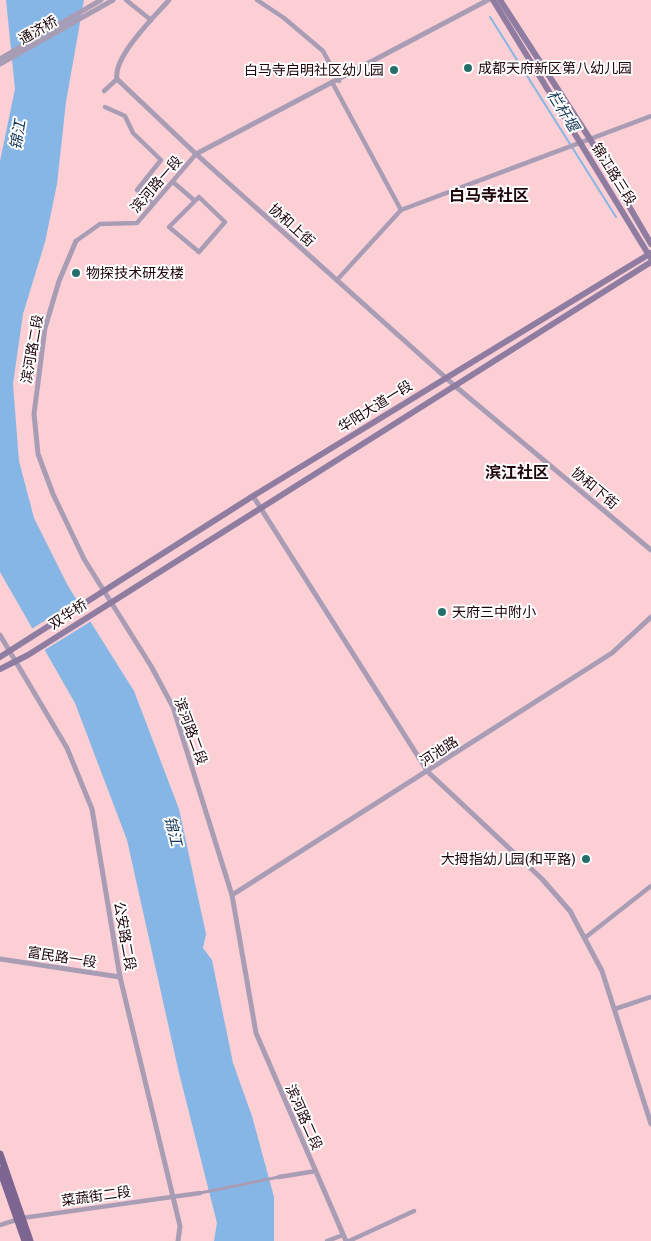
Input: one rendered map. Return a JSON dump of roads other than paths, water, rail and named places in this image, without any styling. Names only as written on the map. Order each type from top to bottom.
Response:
[{"type":"main road","name":"锦江路三段","points":[[493,0],[574,145],[650,255]]},
{"type":"main road","name":"锦江路三段","points":[[500,0],[590,139],[651,244]]},
{"type":"main road","name":"华阳大道一段","points":[[0,657],[253,496],[650,255]]},
{"type":"main road","name":"华阳大道一段","points":[[123,594],[651,262]]},
{"type":"main road","name":"双华桥","points":[[0,669],[28,655],[123,594]]},
{"type":"main road","points":[[0,1154],[20,1218],[25,1241]]},
{"type":"main road","points":[[0,1170],[30,1241]]},
{"type":"street","name":"通济桥","points":[[0,58],[101,0]]},
{"type":"street","name":"通济桥","points":[[0,64],[113,0]]},
{"type":"street","points":[[126,0],[151,20]]},
{"type":"street","points":[[104,91],[117,80],[117,66],[164,0]]},
{"type":"street","points":[[158,10],[169,0]]},
{"type":"street","points":[[256,0],[284,18],[324,51],[339,80]]},
{"type":"street","points":[[196,154],[333,84],[488,0]]},
{"type":"street","name":"协和上街","points":[[117,80],[196,154],[455,386]]},
{"type":"street","points":[[333,84],[401,210]]},
{"type":"street","points":[[106,106],[125,116],[133,133],[161,160],[137,190],[153,204]]},
{"type":"street","points":[[336,280],[401,210],[651,116]]},
{"type":"street","name":"滨河路一段","points":[[76,241],[100,224],[137,223],[196,154]]},
{"type":"street","points":[[173,182],[194,201]]},
{"type":"street","points":[[199,197],[225,222],[199,252],[169,227],[194,201],[199,197]]},
{"type":"street","name":"滨河路二段","points":[[76,241],[59,281],[45,328],[34,414],[38,454],[52,494],[84,559],[151,666],[173,707],[232,895],[256,1033],[348,1241]]},
{"type":"street","name":"协和下街","points":[[455,386],[651,550]]},
{"type":"street","points":[[253,496],[428,772],[542,879],[570,911],[586,937],[602,971],[651,1124]]},
{"type":"street","name":"河池路","points":[[232,895],[428,772],[612,653],[651,617]]},
{"type":"street","name":"公安路二段","points":[[0,635],[14,662],[67,748],[92,809],[120,977],[180,1226],[178,1241]]},
{"type":"street","points":[[586,937],[651,886]]},
{"type":"street","name":"富民路一段","points":[[0,958],[120,977]]},
{"type":"street","points":[[615,1009],[651,998]]},
{"type":"street","points":[[200,1193],[316,1171]]},
{"type":"street","name":"菜蔬街二段","points":[[0,1225],[20,1218],[200,1193]]},
{"type":"street","points":[[348,1241],[414,1212]]},
{"type":"street","points":[[327,1241],[344,1235]]},
{"type":"water","name":"锦江","points":[[6,0],[84,0],[66,102],[57,184],[45,242],[23,314],[13,384],[19,461],[34,518],[68,586],[134,691],[179,809],[206,934],[203,948],[212,960],[233,1063],[252,1116],[274,1197],[274,1241],[214,1241],[217,1223],[179,1073],[127,840],[75,703],[0,572],[0,161],[15,89]]},
{"type":"waterway","name":"栏杆堰","points":[[490,17],[616,217]]},
{"type":"place","name":"成都天府新区第八幼儿园","points":[[468,68]]},
{"type":"place","name":"白马寺启明社区幼儿园","points":[[394,70]]},
{"type":"place","name":"物探技术研发楼","points":[[76,273]]},
{"type":"place","name":"天府三中附小","points":[[442,612]]},
{"type":"place","name":"大拇指幼儿园(和平路)","points":[[586,859]]},
{"type":"district","name":"白马寺社区","points":[[489,195]]},
{"type":"district","name":"滨江社区","points":[[517,472]]}]
